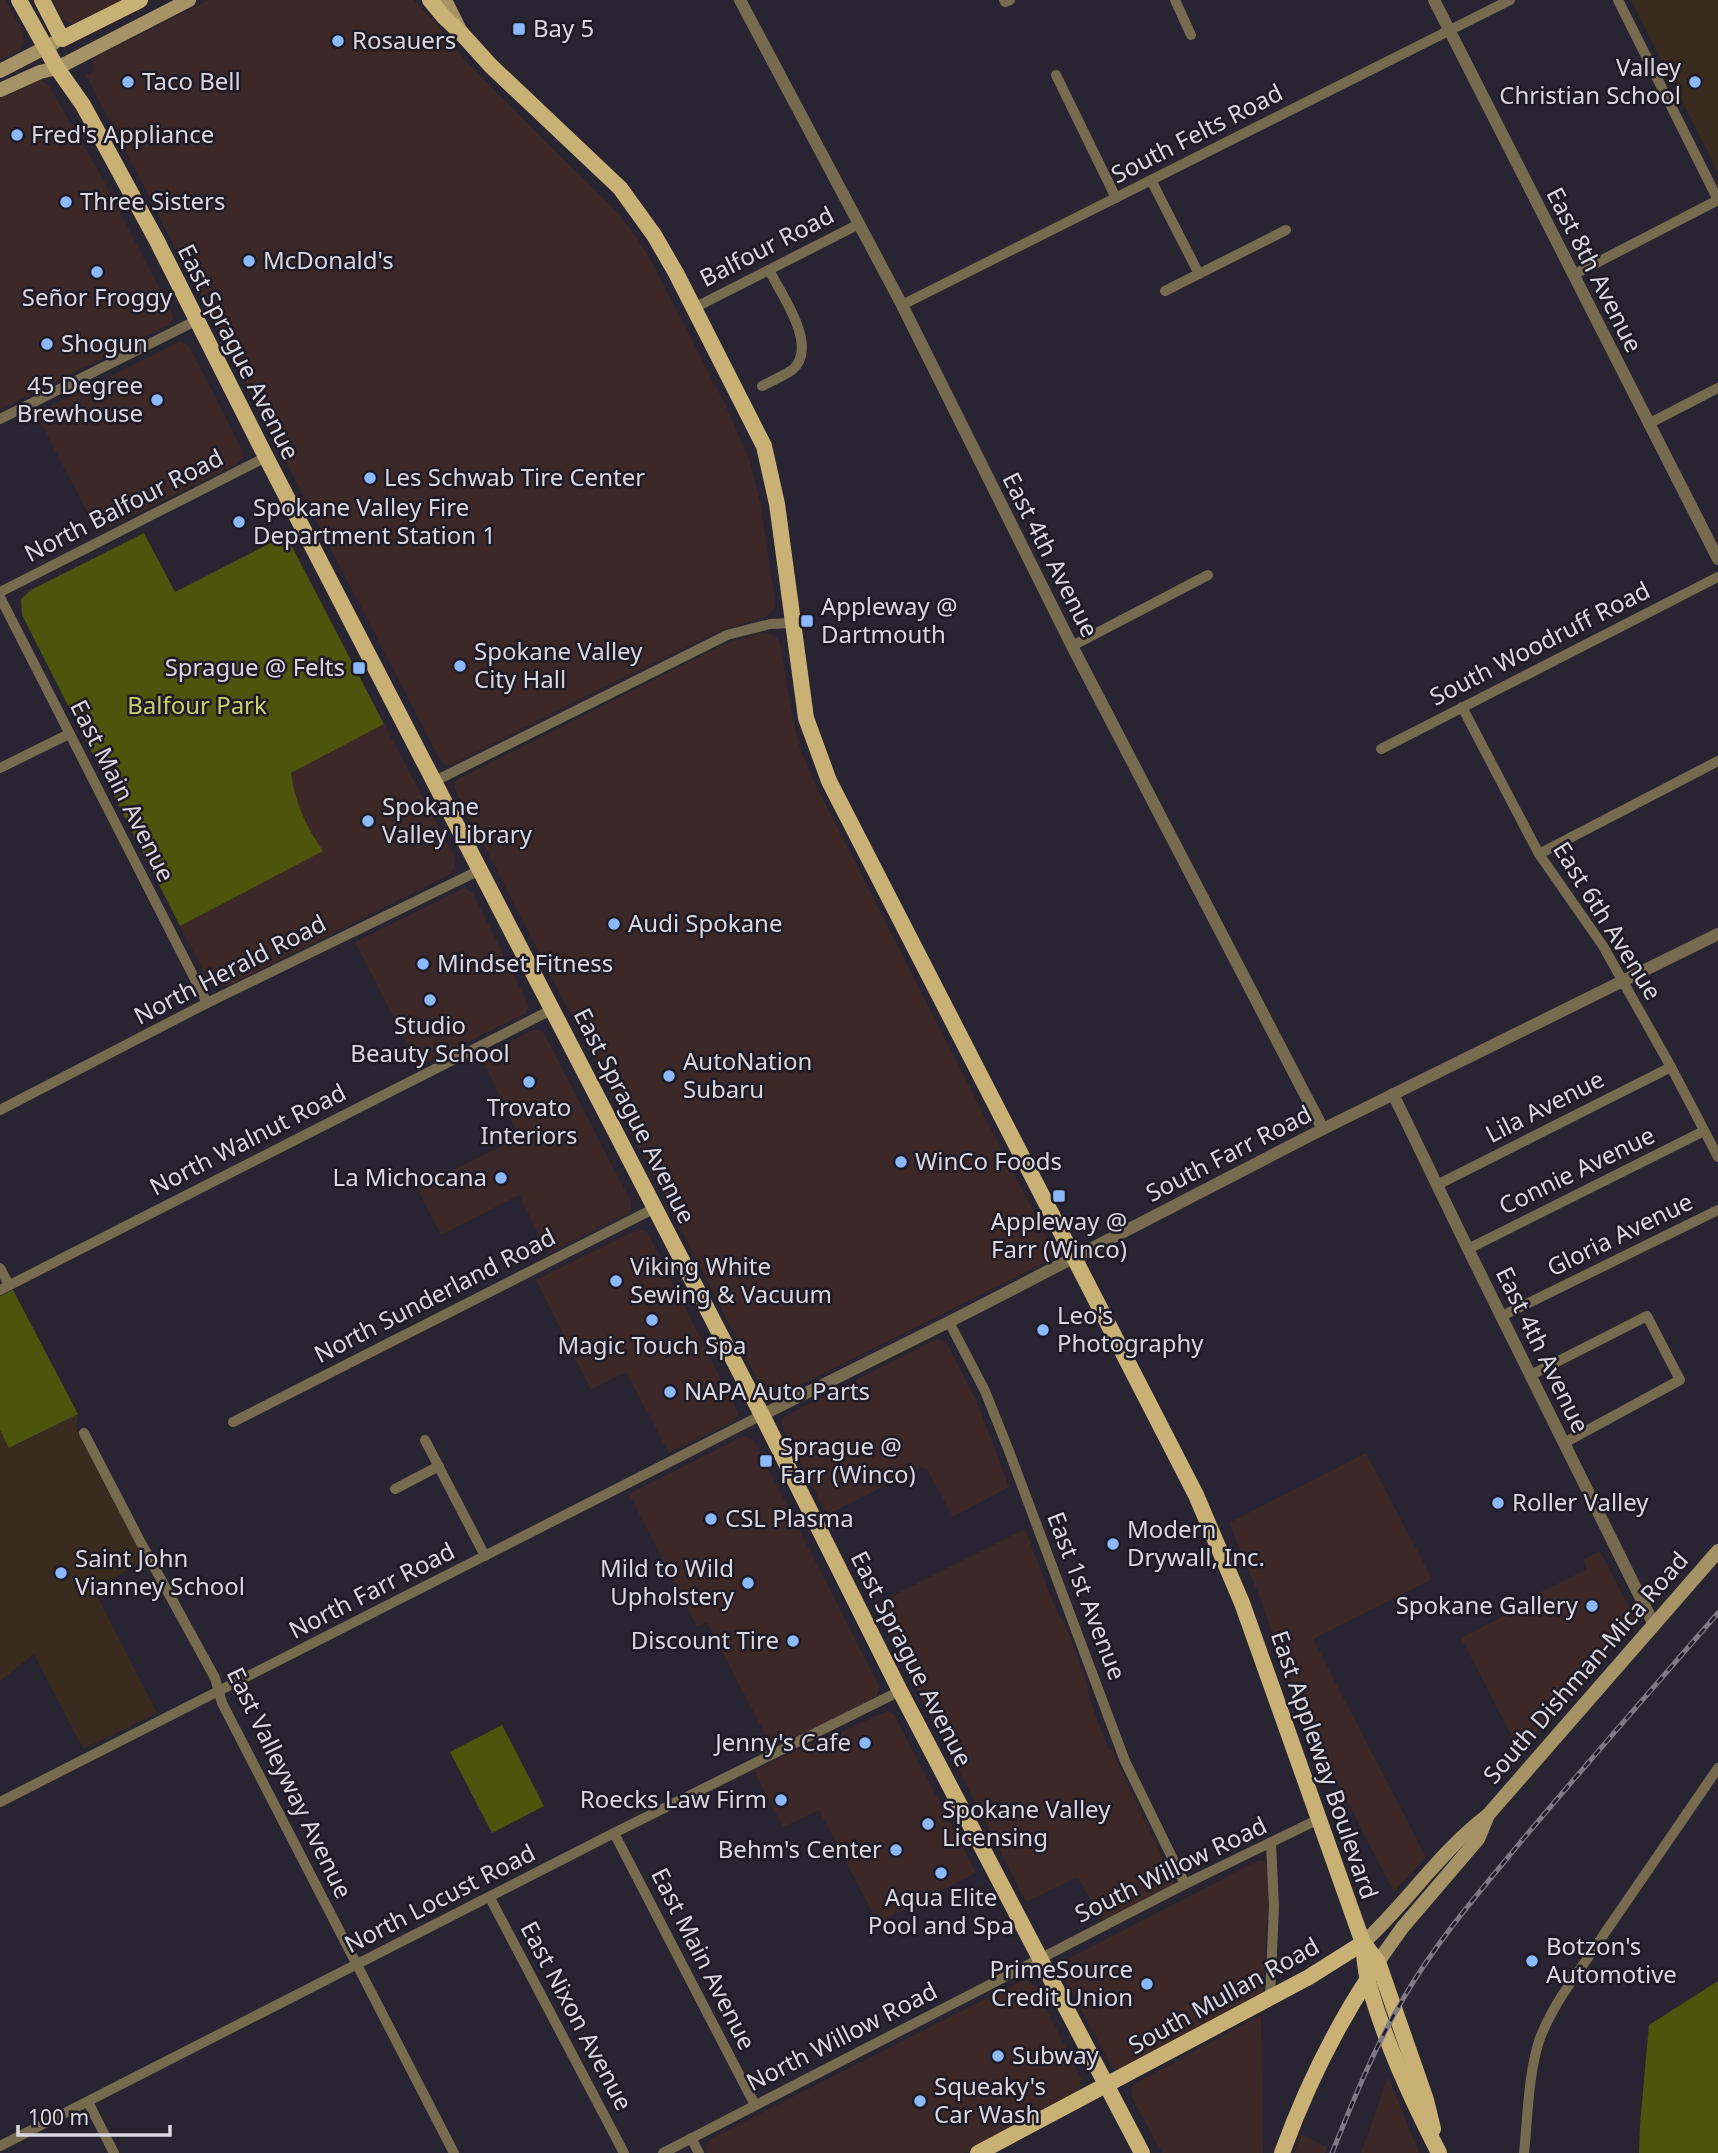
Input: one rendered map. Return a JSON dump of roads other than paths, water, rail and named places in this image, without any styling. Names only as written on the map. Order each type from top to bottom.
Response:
[{"type":"main road","name":"East Sprague Avenue","points":[[19,0],[57,68],[83,105],[197,320],[762,1415],[900,1690],[1142,2153]]},
{"type":"main road","points":[[41,0],[62,39],[57,68]]},
{"type":"main road","points":[[0,71],[140,0]]},
{"type":"main road","points":[[0,90],[38,72],[57,68],[189,0]]},
{"type":"main road","points":[[429,0],[491,65],[620,188],[677,272],[764,446],[777,504],[792,623]]},
{"type":"main road","points":[[445,0],[463,34]]},
{"type":"main road","name":"East Appleway Boulevard","points":[[792,623],[806,718],[830,781],[1196,1495],[1242,1603],[1363,1942],[1368,1979],[1414,2104],[1439,2153]]},
{"type":"main road","name":"South Dishman-Mica Road","points":[[1363,1942],[1395,1912],[1467,1831],[1488,1815],[1718,1551]]},
{"type":"main road","name":"South Dishman-Mica Road","points":[[1378,1962],[1402,1928],[1478,1839],[1488,1815]]},
{"type":"main road","name":"East Appleway Boulevard","points":[[1363,1942],[1378,1962],[1426,2100],[1439,2153]]},
{"type":"main road","name":"South Mullan Road","points":[[978,2153],[1270,1998],[1329,1965],[1363,1942]]},
{"type":"main road","points":[[1282,2153],[1311,2081],[1336,2030],[1378,1962]]},
{"type":"street","name":"East 4th Avenue","points":[[740,0],[902,305],[1072,646],[1323,1129]]},
{"type":"street","points":[[1175,0],[1191,34]]},
{"type":"street","name":"East 8th Avenue","points":[[1434,0],[1718,559]]},
{"type":"street","name":"South Felts Road","points":[[902,305],[1510,0]]},
{"type":"street","points":[[1573,275],[1718,200],[1618,0]]},
{"type":"street","points":[[1056,75],[1116,198]]},
{"type":"street","points":[[1151,180],[1199,274]]},
{"type":"street","name":"Balfour Road","points":[[694,308],[859,224]]},
{"type":"street","points":[[1165,290],[1286,230]]},
{"type":"street","points":[[762,386],[792,370],[800,360],[803,348],[801,332],[769,270]]},
{"type":"street","points":[[0,419],[197,320]]},
{"type":"street","points":[[1648,424],[1718,388]]},
{"type":"street","name":"North Balfour Road","points":[[0,594],[266,457]]},
{"type":"street","points":[[1072,646],[1208,575]]},
{"type":"street","name":"South Woodruff Road","points":[[1381,749],[1718,577]]},
{"type":"street","name":"East Main Avenue","points":[[0,594],[207,1003]]},
{"type":"street","points":[[435,781],[727,635],[770,624],[792,623]]},
{"type":"street","name":"East 6th Avenue","points":[[1462,707],[1539,853],[1595,933],[1671,1067],[1718,1157]]},
{"type":"street","points":[[0,768],[69,734]]},
{"type":"street","points":[[1539,853],[1718,761]]},
{"type":"street","name":"North Herald Road","points":[[0,1110],[207,1003],[480,870]]},
{"type":"street","name":"South Farr Road","points":[[762,1415],[1323,1129],[1718,934]]},
{"type":"street","name":"North Walnut Road","points":[[4,1287],[553,1009]]},
{"type":"street","name":"Lila Avenue","points":[[1437,1185],[1671,1067]]},
{"type":"street","name":"East 4th Avenue","points":[[1393,1094],[1654,1625]]},
{"type":"street","name":"Connie Avenue","points":[[1468,1249],[1704,1131]]},
{"type":"street","name":"North Sunderland Road","points":[[233,1422],[655,1208]]},
{"type":"street","name":"Gloria Avenue","points":[[1502,1317],[1718,1210]]},
{"type":"street","points":[[0,1268],[4,1287]]},
{"type":"street","points":[[1531,1375],[1647,1315],[1680,1380],[1564,1443]]},
{"type":"street","name":"East 1st Avenue","points":[[949,1322],[985,1391],[1125,1762],[1185,1884]]},
{"type":"street","name":"North Farr Road","points":[[0,1802],[762,1415]]},
{"type":"street","name":"East Valleyway Avenue","points":[[84,1433],[215,1678],[222,1703],[454,2153]]},
{"type":"street","points":[[425,1440],[485,1556]]},
{"type":"street","points":[[395,1489],[439,1466]]},
{"type":"street","name":"North Locust Road","points":[[0,2146],[900,1690]]},
{"type":"street","points":[[1524,2153],[1535,2061],[1547,2021],[1718,1768]]},
{"type":"street","name":"South Willow Road","points":[[1041,1959],[1185,1884],[1319,1819]]},
{"type":"street","name":"East Main Avenue","points":[[614,1833],[755,2105]]},
{"type":"street","points":[[1270,1998],[1274,1906],[1271,1844]]},
{"type":"street","name":"East Nixon Avenue","points":[[490,1898],[624,2153]]},
{"type":"street","name":"North Willow Road","points":[[663,2153],[1041,1959]]},
{"type":"street","points":[[88,2102],[114,2153]]},
{"type":"street","points":[[691,2138],[699,2153]]},
{"type":"railway","points":[[1332,2153],[1383,2036],[1430,1956],[1524,1838],[1718,1613]]},
{"type":"place","name":"Bay 5","points":[[519,29]]},
{"type":"place","name":"Rosauers","points":[[338,41]]},
{"type":"place","name":"Taco Bell","points":[[128,82]]},
{"type":"place","name":"Valley Christian School","points":[[1695,82]]},
{"type":"place","name":"Fred's Appliance","points":[[17,135]]},
{"type":"place","name":"Three Sisters","points":[[66,202]]},
{"type":"place","name":"McDonald's","points":[[249,261]]},
{"type":"place","name":"Señor Froggy","points":[[97,272]]},
{"type":"place","name":"Shogun","points":[[47,344]]},
{"type":"place","name":"45 Degree Brewhouse","points":[[157,400]]},
{"type":"place","name":"Les Schwab Tire Center","points":[[370,478]]},
{"type":"place","name":"Spokane Valley Fire Department Station 1","points":[[239,522]]},
{"type":"place","name":"Appleway @ Dartmouth","points":[[807,621]]},
{"type":"place","name":"Spokane Valley City Hall","points":[[460,666]]},
{"type":"place","name":"Sprague @ Felts","points":[[359,668]]},
{"type":"place","name":"Spokane Valley Library","points":[[368,821]]},
{"type":"place","name":"Audi Spokane","points":[[614,924]]},
{"type":"place","name":"Mindset Fitness","points":[[423,964]]},
{"type":"place","name":"Studio Beauty School","points":[[430,1000]]},
{"type":"place","name":"AutoNation Subaru","points":[[669,1076]]},
{"type":"place","name":"Trovato Interiors","points":[[529,1082]]},
{"type":"place","name":"WinCo Foods","points":[[901,1162]]},
{"type":"place","name":"La Michocana","points":[[501,1178]]},
{"type":"place","name":"Appleway @ Farr (Winco)","points":[[1059,1196]]},
{"type":"place","name":"Viking White Sewing & Vacuum","points":[[616,1281]]},
{"type":"place","name":"Magic Touch Spa","points":[[652,1320]]},
{"type":"place","name":"Leo's Photography","points":[[1043,1330]]},
{"type":"place","name":"NAPA Auto Parts","points":[[670,1392]]},
{"type":"place","name":"Sprague @ Farr (Winco)","points":[[766,1461]]},
{"type":"place","name":"Roller Valley","points":[[1498,1503]]},
{"type":"place","name":"CSL Plasma","points":[[711,1519]]},
{"type":"place","name":"Modern Drywall, Inc.","points":[[1113,1544]]},
{"type":"place","name":"Saint John Vianney School","points":[[61,1573]]},
{"type":"place","name":"Mild to Wild Upholstery","points":[[748,1583]]},
{"type":"place","name":"Spokane Gallery","points":[[1592,1606]]},
{"type":"place","name":"Discount Tire","points":[[793,1641]]},
{"type":"place","name":"Jenny's Cafe","points":[[865,1743]]},
{"type":"place","name":"Roecks Law Firm","points":[[781,1800]]},
{"type":"place","name":"Spokane Valley Licensing","points":[[928,1824]]},
{"type":"place","name":"Behm's Center","points":[[896,1850]]},
{"type":"place","name":"Aqua Elite Pool and Spa","points":[[941,1873]]},
{"type":"place","name":"Botzon's Automotive","points":[[1532,1961]]},
{"type":"place","name":"PrimeSource Credit Union","points":[[1147,1984]]},
{"type":"place","name":"Subway","points":[[998,2056]]},
{"type":"place","name":"Squeaky's Car Wash","points":[[920,2101]]},
{"type":"park label","name":"Balfour Park","points":[[197,706]]}]
